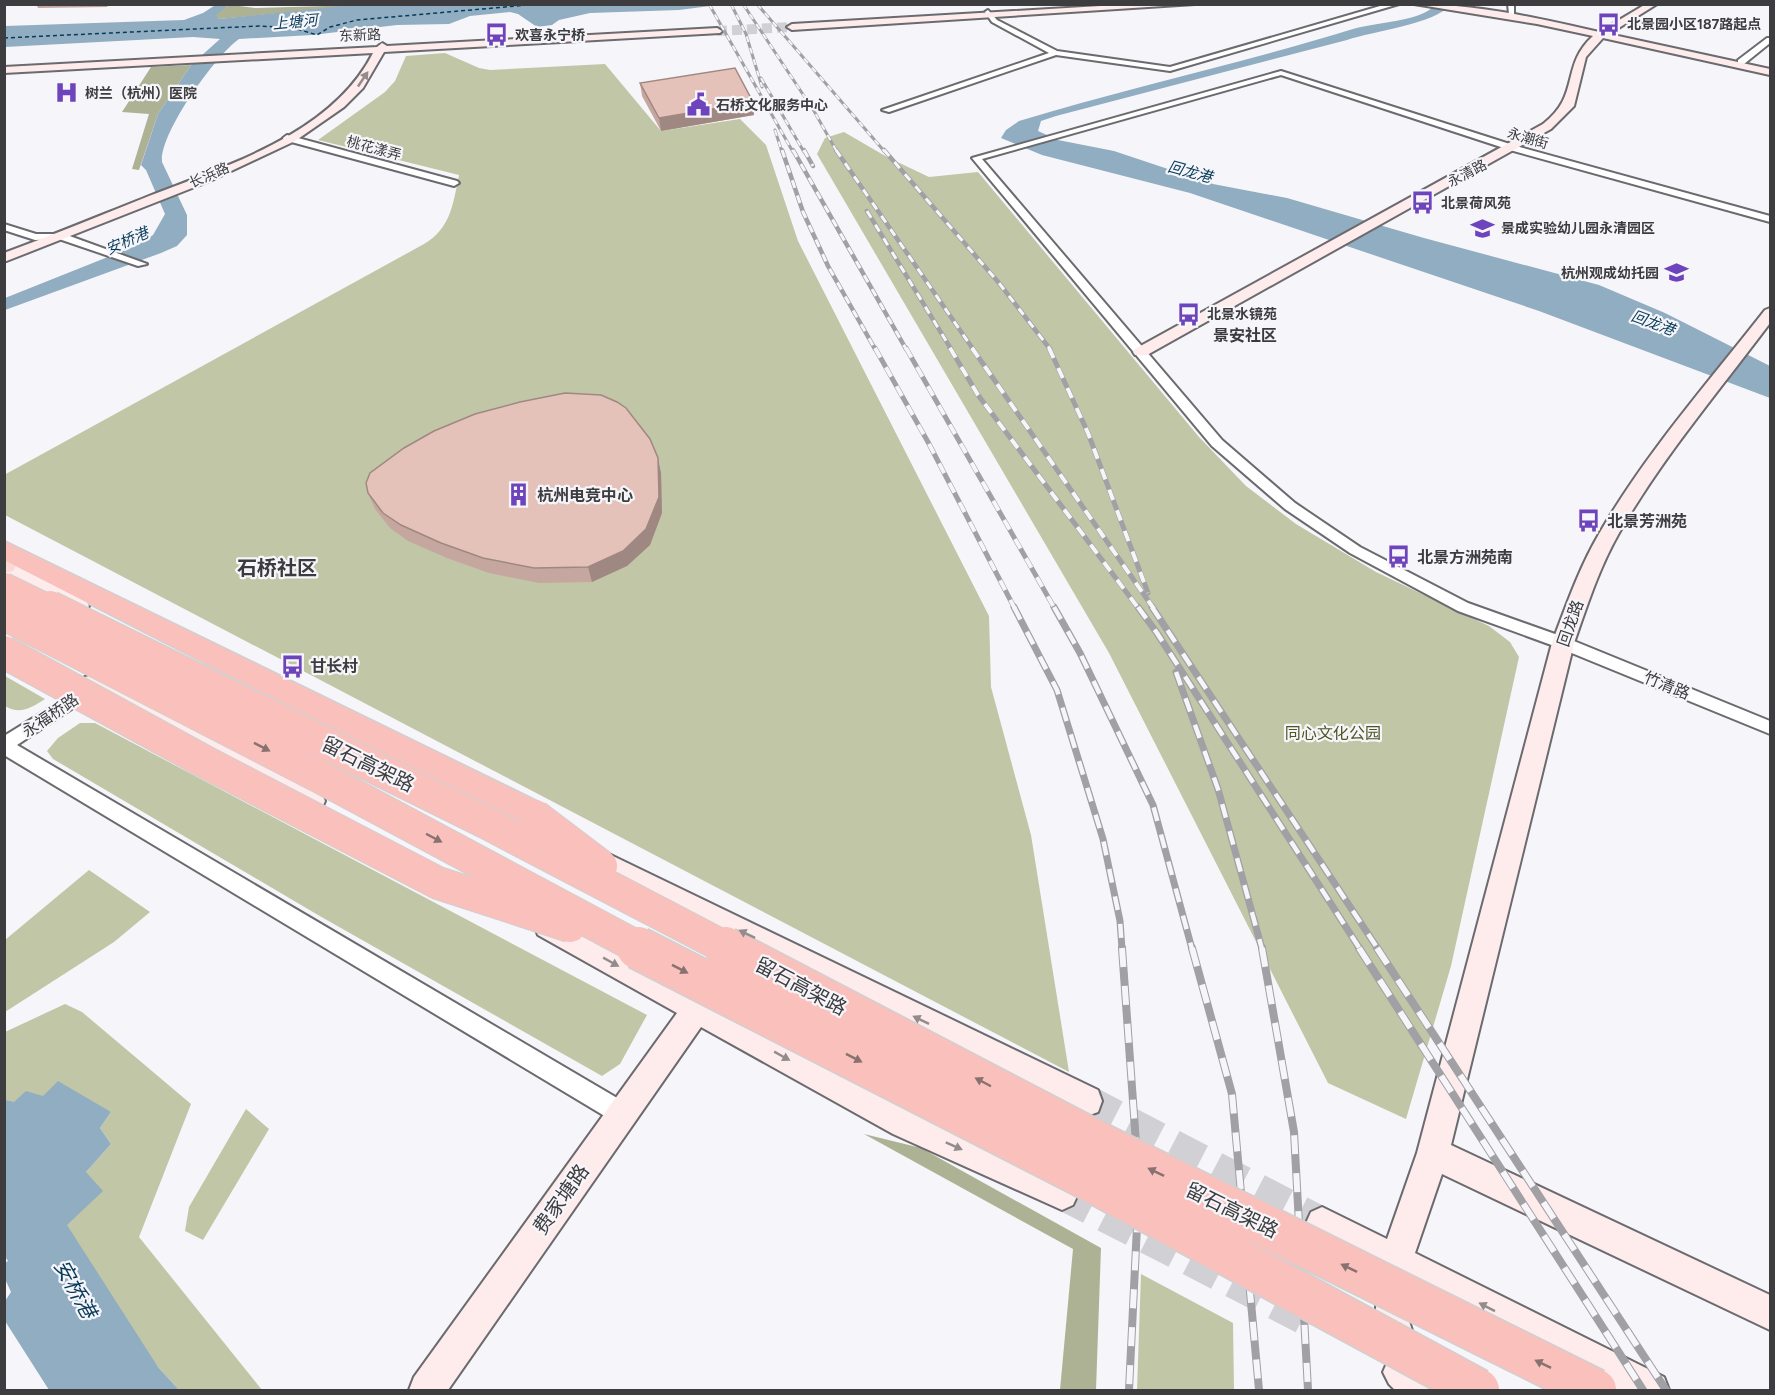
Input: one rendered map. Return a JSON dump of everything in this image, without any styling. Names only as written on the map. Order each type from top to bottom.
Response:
[{"type":"highway","points":[[4,549],[535,816],[668,916]]},
{"type":"highway","name":"留石高架路","points":[[4,585],[487,823],[1104,1146],[1595,1390]]},
{"type":"highway","name":"留石高架路","points":[[4,614],[331,782],[648,953],[1081,1175],[1478,1390]]},
{"type":"highway","points":[[4,651],[207,763],[438,883],[648,953]]},
{"type":"main road","points":[[989,14],[1128,4]]},
{"type":"main road","points":[[791,25],[1191,4]]},
{"type":"main road","points":[[1418,4],[1512,9],[1605,34],[1770,70]]},
{"type":"main road","name":"永清路","points":[[1141,352],[1514,148],[1550,124],[1569,105],[1581,57],[1594,41],[1653,4]]},
{"type":"main road","points":[[1450,6],[1605,34],[1770,70]]},
{"type":"main road","name":"东新路","points":[[4,69],[362,52],[381,48],[716,29]]},
{"type":"main road","name":"长浜路","points":[[4,248],[106,213],[287,138],[316,121],[351,93],[364,78],[381,48]]},
{"type":"main road","name":"长浜路","points":[[203,174],[288,129],[322,106],[347,80]]},
{"type":"main road","name":"长浜路","points":[[4,258],[60,236],[106,213]]},
{"type":"main road","name":"回龙路","points":[[1418,1386],[1392,1321],[1396,1261],[1433,1153],[1563,643],[1585,582],[1608,535],[1637,488],[1719,384],[1770,314]]},
{"type":"main road","points":[[5,566],[136,636],[561,841],[1087,1101]]},
{"type":"main road","points":[[4,636],[904,1123],[1062,1194]]},
{"type":"main road","name":"费家塘路","points":[[427,1390],[621,1113],[697,1009]]},
{"type":"main road","points":[[1433,1153],[1770,1313]]},
{"type":"main road","points":[[1322,1222],[1651,1390]]},
{"type":"main road","points":[[1361,1348],[1418,1386]]},
{"type":"street","points":[[989,14],[994,21],[1054,53],[1170,69],[1396,4]]},
{"type":"street","points":[[1741,62],[1770,40]]},
{"type":"street","points":[[886,110],[1054,53]]},
{"type":"street","name":"永潮街","points":[[1010,149],[1281,73],[1514,148],[1770,219]]},
{"type":"street","name":"桃花漾弄","points":[[287,138],[454,183]]},
{"type":"street","name":"竹清路","points":[[1010,149],[976,158],[1217,443],[1290,506],[1355,550],[1463,607],[1563,643],[1770,728]]},
{"type":"street","points":[[6,229],[35,237],[60,236],[142,264]]},
{"type":"street","name":"永福桥路","points":[[4,746],[96,684]]},
{"type":"street","points":[[4,746],[621,1113]]},
{"type":"green space","points":[[232,5],[255,8],[362,5],[219,19],[215,15],[224,7]]},
{"type":"green space","points":[[445,53],[479,68],[490,70],[605,64],[661,131],[740,119],[766,145],[798,241],[989,616],[991,687],[1031,835],[1069,1072],[5,515],[4,475],[424,244],[440,231],[449,214],[459,175],[318,140],[385,92],[395,81],[406,56]]},
{"type":"green space","points":[[191,65],[158,114],[139,170],[132,169],[149,114],[122,112],[151,67]]},
{"type":"green space","name":"同心文化公园","points":[[844,132],[887,157],[929,177],[978,172],[1199,437],[1246,486],[1296,524],[1376,572],[1489,626],[1510,642],[1519,657],[1451,966],[1406,1119],[1328,1083],[1109,653],[817,154],[825,138]]},
{"type":"green space","points":[[5,676],[45,699],[30,708],[10,709],[5,706]]},
{"type":"green space","points":[[80,723],[95,723],[647,1015],[620,1064],[602,1076],[318,915],[53,759],[47,751],[58,738]]},
{"type":"green space","points":[[89,870],[150,912],[114,942],[5,1012],[5,940]]},
{"type":"green space","points":[[65,1004],[82,1012],[191,1104],[139,1237],[262,1390],[179,1390],[158,1367],[34,1251],[86,1172],[111,1144],[100,1128],[111,1112],[43,1096],[5,1110],[5,1032]]},
{"type":"green space","points":[[246,1109],[269,1129],[203,1240],[185,1231],[189,1207]]},
{"type":"green space","points":[[864,1134],[921,1148],[1101,1248],[1096,1390],[1060,1390],[1073,1249]]},
{"type":"green space","points":[[1141,1274],[1233,1323],[1234,1390],[1137,1390]]},
{"type":"water","name":"上塘河","points":[[217,4],[228,5],[216,15],[219,19],[362,4],[718,5],[679,10],[590,13],[559,20],[552,25],[537,27],[518,14],[510,12],[470,16],[449,24],[397,25],[312,35],[239,39],[216,61],[190,96],[169,133],[163,149],[162,162],[187,215],[187,235],[177,246],[161,253],[5,310],[5,298],[138,245],[153,235],[165,214],[146,170],[141,165],[158,114],[191,65],[220,39],[193,37],[5,47],[5,26],[184,20],[203,13]]},
{"type":"water","name":"回龙港","points":[[1435,5],[1450,5],[1442,12],[1418,22],[1056,116],[1041,121],[1038,131],[1058,140],[1114,151],[1213,184],[1287,198],[1599,285],[1665,313],[1770,366],[1770,398],[1539,311],[1190,193],[1042,155],[1001,138],[1006,130],[1019,121],[1353,29],[1409,18],[1428,11]]},
{"type":"water","name":"安桥港","points":[[58,1081],[111,1112],[100,1128],[111,1144],[86,1172],[103,1191],[67,1225],[158,1367],[179,1390],[49,1390],[5,1321],[5,1301],[11,1292],[5,1279],[5,1263],[8,1261],[4,1255],[5,1100],[14,1102],[26,1091],[43,1096]]},
{"type":"building","name":"石桥文化服务中心","points":[[735,68],[753,102],[659,118],[640,83]]},
{"type":"building","name":"杭州电竞中心","points":[[565,393],[601,395],[626,408],[650,439],[658,458],[659,497],[646,529],[623,551],[588,567],[534,568],[483,558],[401,525],[383,513],[368,493],[366,483],[370,473],[404,448],[434,431],[475,414]]},
{"type":"ferry route","points":[[4,38],[259,26],[294,28],[317,35],[330,27],[357,20],[539,4]]},
{"type":"tunnel","points":[[717,31],[792,27]]},
{"type":"tunnel","points":[[1087,1101],[1322,1223]]},
{"type":"tunnel","points":[[1062,1194],[1303,1318]]},
{"type":"railway","points":[[709,4],[793,152]]},
{"type":"railway","points":[[731,4],[746,34],[762,87]]},
{"type":"railway","points":[[743,4],[814,111],[837,152]]},
{"type":"railway","points":[[757,4],[885,152]]},
{"type":"railway","points":[[761,78],[804,152]]},
{"type":"railway","points":[[775,130],[782,152]]},
{"type":"railway","points":[[782,150],[803,212],[828,266],[875,349]]},
{"type":"railway","points":[[793,150],[906,349]]},
{"type":"railway","points":[[804,150],[813,166]]},
{"type":"railway","points":[[836,150],[973,349]]},
{"type":"railway","points":[[884,150],[999,283],[1050,349]]},
{"type":"railway","points":[[867,211],[951,349]]},
{"type":"railway","points":[[875,348],[928,442],[1015,609]]},
{"type":"railway","points":[[906,348],[1055,609]]},
{"type":"railway","points":[[950,348],[978,395],[1139,609]]},
{"type":"railway","points":[[972,348],[1154,609]]},
{"type":"railway","points":[[1049,348],[1088,433],[1148,593]]},
{"type":"railway","points":[[1014,607],[1057,690],[1103,839],[1120,921],[1122,949]]},
{"type":"railway","points":[[1054,607],[1080,653],[1153,805],[1192,949]]},
{"type":"railway","points":[[1138,607],[1360,949]]},
{"type":"railway","points":[[1152,607],[1378,949]]},
{"type":"railway","points":[[1176,672],[1218,789],[1262,949]]},
{"type":"railway","points":[[1122,948],[1139,1185],[1129,1390]]},
{"type":"railway","points":[[1192,948],[1232,1094],[1259,1390]]},
{"type":"railway","points":[[1262,948],[1294,1132],[1308,1390]]},
{"type":"railway","points":[[1359,948],[1643,1390]]},
{"type":"railway","points":[[1377,948],[1666,1390]]},
{"type":"place","name":"北景园小区187路起点","points":[[1609,24]]},
{"type":"place","name":"欢喜永宁桥","points":[[497,35]]},
{"type":"place","name":"树兰（杭州）医院","points":[[67,93]]},
{"type":"place","name":"石桥文化服务中心","points":[[698,105]]},
{"type":"place","name":"北景荷风苑","points":[[1423,203]]},
{"type":"place","name":"景成实验幼儿园永清园区","points":[[1483,228]]},
{"type":"place","name":"杭州观成幼托园","points":[[1677,273]]},
{"type":"place","name":"北景水镜苑","points":[[1189,314]]},
{"type":"place","name":"杭州电竞中心","points":[[519,495]]},
{"type":"place","name":"北景芳洲苑","points":[[1589,521]]},
{"type":"place","name":"北景方洲苑南","points":[[1399,557]]},
{"type":"place","name":"甘长村","points":[[292,666]]},
{"type":"district","name":"景安社区","points":[[1245,335]]},
{"type":"district","name":"石桥社区","points":[[277,568]]}]
